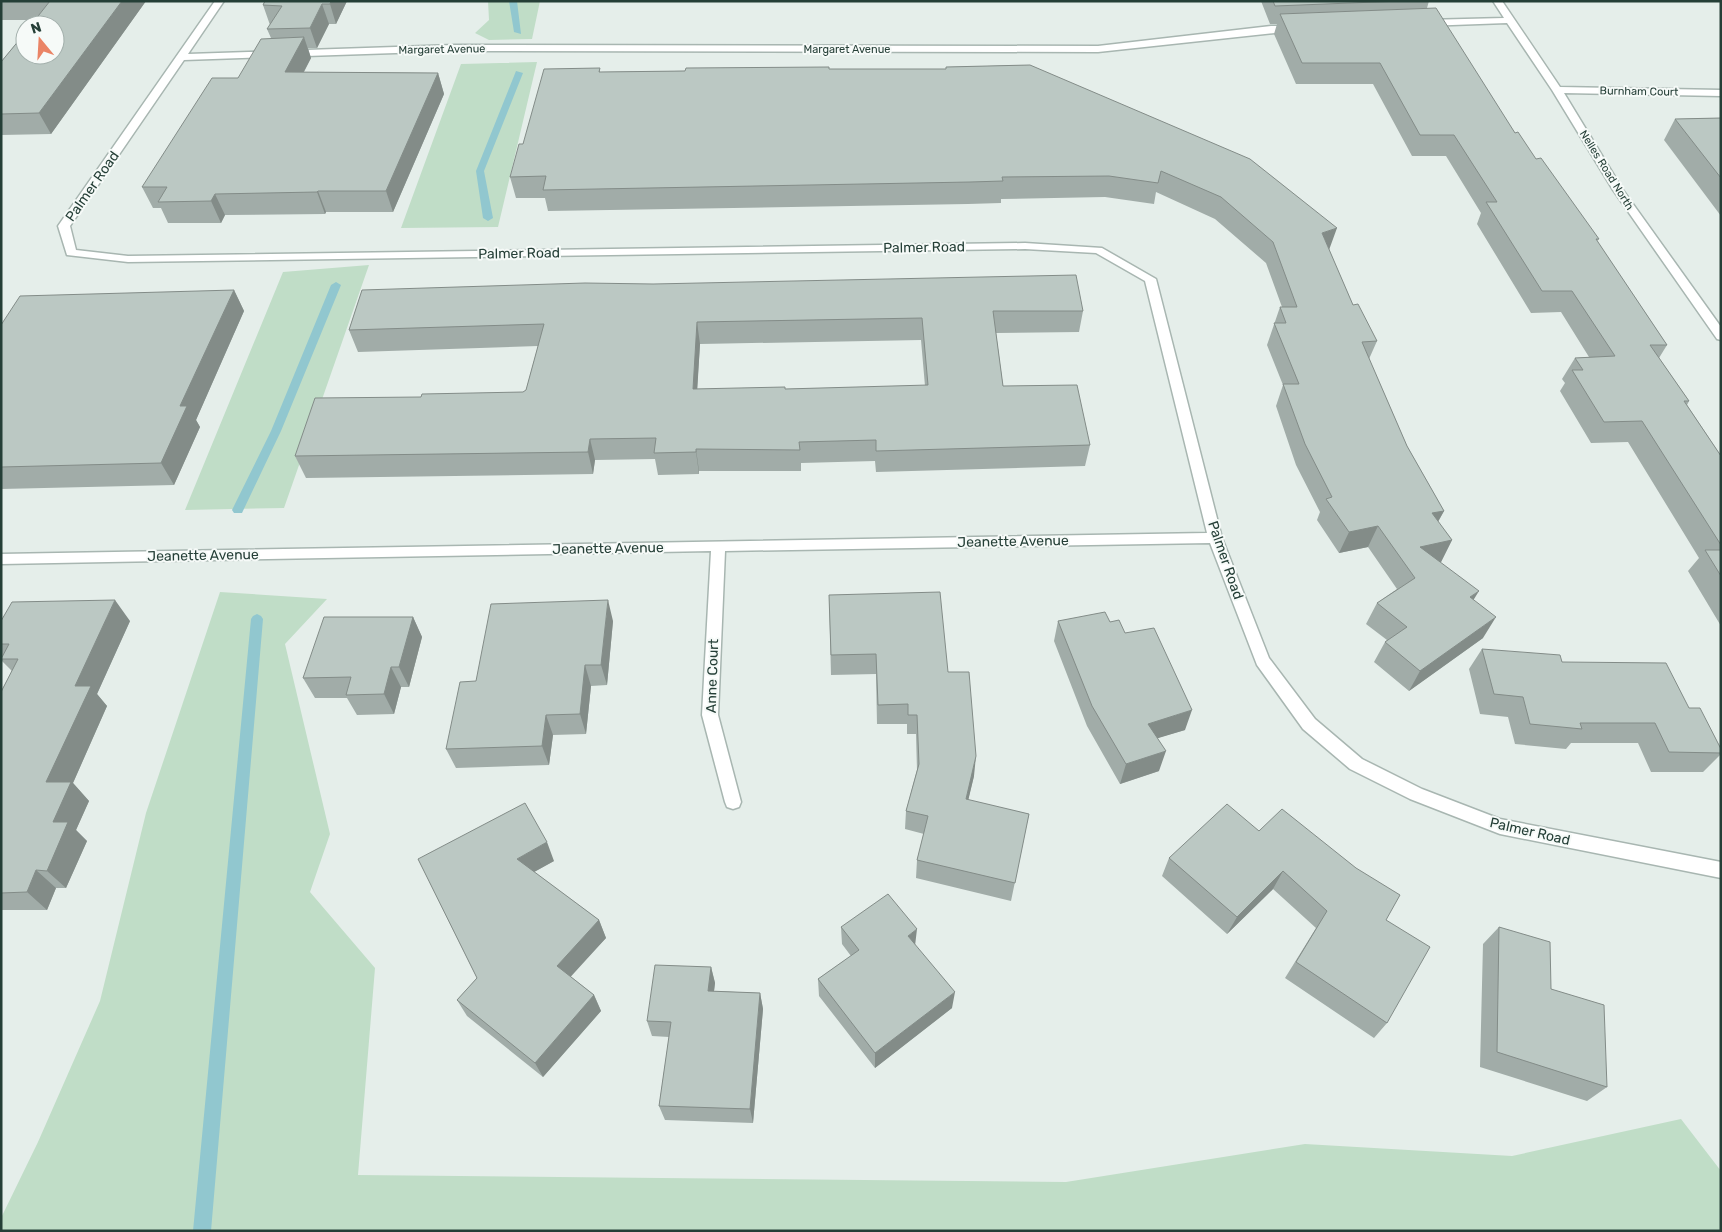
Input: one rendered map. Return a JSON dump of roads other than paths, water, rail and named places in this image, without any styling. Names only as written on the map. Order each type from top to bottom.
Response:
[{"type":"street","name":"Palmer Road","points":[[220,1],[64,226],[71,253],[128,259],[1025,246],[1098,250],[1150,279],[1216,538],[1262,661],[1308,724],[1356,764],[1416,794],[1500,826],[1721,870]]},
{"type":"street","name":"Nelles Road North","points":[[1497,1],[1557,90],[1618,190],[1721,336]]},
{"type":"street","points":[[1414,23],[1511,20]]},
{"type":"street","name":"Margaret Avenue","points":[[182,57],[455,48],[1098,49],[1271,29],[1309,27]]},
{"type":"street","name":"Burnham Court","points":[[1557,90],[1721,93]]},
{"type":"street","name":"Jeanette Avenue","points":[[1,559],[1216,538]]},
{"type":"street","name":"Anne Court","points":[[718,546],[710,715],[733,802]]},
{"type":"waterway","points":[[513,1],[518,32]]},
{"type":"waterway","points":[[488,218],[480,171],[519,73]]},
{"type":"waterway","points":[[238,510],[276,431],[336,285]]},
{"type":"waterway","points":[[202,1231],[257,619]]}]
